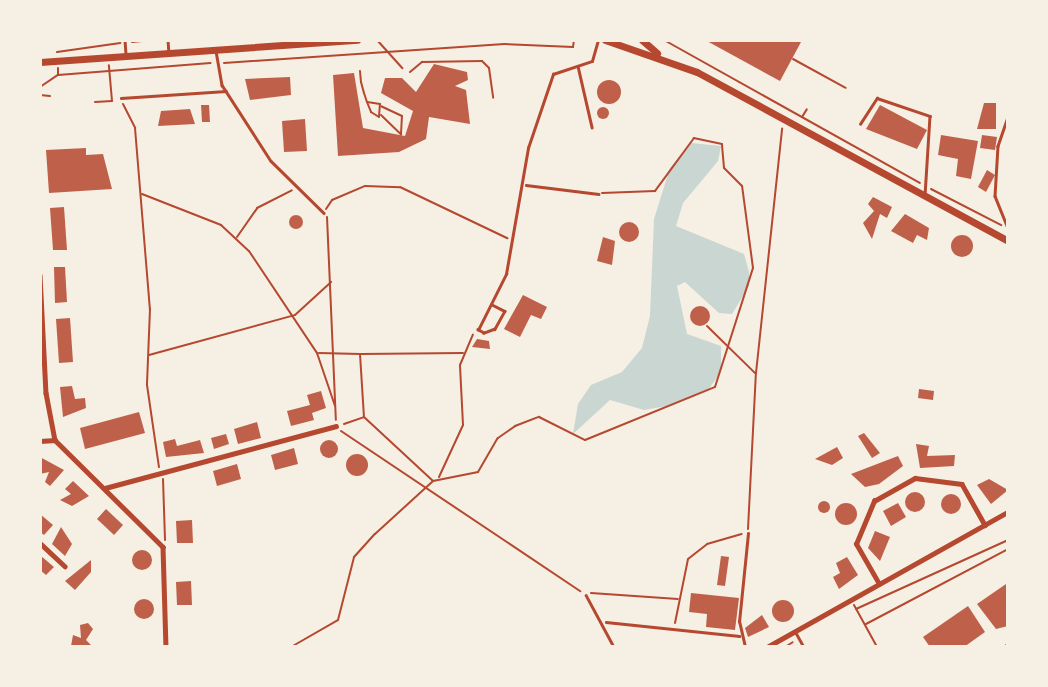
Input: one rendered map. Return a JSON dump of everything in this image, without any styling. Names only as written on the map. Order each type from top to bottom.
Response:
[{"type":"main road","points":[[40,62],[357,40]]},
{"type":"main road","points":[[605,40],[660,56],[787,118],[928,192],[1008,241]]},
{"type":"main road","points":[[642,40],[660,56]]},
{"type":"street","points":[[40,275],[46,393],[55,440],[163,547],[166,647]]},
{"type":"street","points":[[104,489],[336,426]]},
{"type":"street","points":[[40,441],[55,440]]},
{"type":"street","points":[[878,584],[856,544],[874,501],[915,478],[962,484],[985,524]]},
{"type":"street","points":[[767,647],[1008,512]]},
{"type":"street","points":[[40,543],[65,566]]},
{"type":"lane","points":[[125,40],[126,55]]},
{"type":"lane","points":[[168,40],[169,53]]},
{"type":"lane","points":[[478,330],[493,305],[513,243],[526,184],[528,148],[553,74],[597,56],[598,40]]},
{"type":"lane","points":[[216,50],[226,91],[271,161],[324,213]]},
{"type":"lane","points":[[578,66],[592,127]]},
{"type":"lane","points":[[121,98],[226,91]]},
{"type":"lane","points":[[860,124],[877,98],[930,116],[928,192]]},
{"type":"lane","points":[[1008,117],[998,146],[995,196],[1008,229]]},
{"type":"lane","points":[[526,184],[598,194]]},
{"type":"lane","points":[[478,330],[495,329],[505,311],[493,305]]},
{"type":"lane","points":[[745,647],[739,635],[748,533]]},
{"type":"lane","points":[[586,595],[606,622],[614,647]]},
{"type":"lane","points":[[606,622],[739,635]]},
{"type":"lane","points":[[795,631],[804,647]]},
{"type":"path","points":[[377,40],[402,68]]},
{"type":"path","points":[[58,75],[388,51],[573,47],[574,40]]},
{"type":"path","points":[[664,40],[802,117],[928,192],[1008,229]]},
{"type":"path","points":[[95,102],[112,101],[108,57]]},
{"type":"path","points":[[793,59],[846,88]]},
{"type":"path","points":[[410,72],[422,62],[482,61],[489,68],[493,98]]},
{"type":"path","points":[[360,71],[367,102],[375,117],[381,115]]},
{"type":"path","points":[[111,94],[121,98],[135,128],[141,194],[149,419],[162,475],[163,547]]},
{"type":"path","points":[[40,95],[50,96]]},
{"type":"path","points":[[367,102],[380,106],[402,116],[401,134],[381,115],[380,106]]},
{"type":"path","points":[[802,117],[807,109]]},
{"type":"path","points":[[675,627],[678,598],[695,551],[748,533],[756,373],[787,118]]},
{"type":"path","points":[[291,647],[338,620],[354,557],[433,481],[478,472],[498,438],[539,417],[586,440],[692,399],[722,375],[726,343],[733,337],[753,268],[742,186],[724,168],[722,144],[694,138],[655,191],[598,194]]},
{"type":"path","points":[[336,426],[331,225],[324,213],[332,200],[365,186],[400,187],[489,225],[513,243]]},
{"type":"path","points":[[236,238],[257,208],[299,188]]},
{"type":"path","points":[[141,194],[221,225],[236,238],[295,315],[317,353],[337,410]]},
{"type":"path","points":[[148,355],[295,315],[333,280]]},
{"type":"path","points":[[707,326],[756,373]]},
{"type":"path","points":[[439,478],[463,425],[463,353],[478,330]]},
{"type":"path","points":[[317,353],[463,353]]},
{"type":"path","points":[[360,354],[364,417],[433,481]]},
{"type":"path","points":[[336,426],[364,417]]},
{"type":"path","points":[[336,426],[586,595],[678,598]]},
{"type":"path","points":[[856,609],[1008,540]]},
{"type":"path","points":[[866,624],[1008,549]]},
{"type":"path","points":[[852,600],[877,647]]},
{"type":"shaded area","points":[[691,143],[721,146],[718,161],[683,203],[676,226],[744,254],[749,272],[749,286],[732,314],[719,313],[685,282],[677,286],[687,334],[721,346],[721,372],[708,390],[667,406],[644,410],[610,400],[573,434],[578,404],[591,385],[622,372],[642,348],[650,316],[654,219],[670,168]]},
{"type":"building","points":[[705,40],[798,40],[801,42],[780,81]]},
{"type":"building","points":[[434,64],[467,72],[468,80],[455,86],[466,90],[470,124],[429,117],[426,139],[399,152],[338,156],[333,75],[354,73],[363,128],[405,136],[413,111],[381,93],[385,78],[402,78],[416,92]]},
{"type":"building","points":[[290,77],[291,95],[250,100],[245,79]]},
{"type":"building","points":[[609,80],[618,83],[621,92],[618,101],[609,104],[600,101],[597,92],[600,83]]},
{"type":"building","points":[[984,103],[996,103],[996,129],[977,129]]},
{"type":"building","points":[[201,105],[209,105],[210,122],[202,122]]},
{"type":"building","points":[[880,105],[927,130],[917,149],[866,129]]},
{"type":"building","points":[[598,108],[608,108],[608,118],[598,118]]},
{"type":"building","points":[[190,109],[195,124],[158,126],[161,111]]},
{"type":"building","points":[[305,119],[307,151],[284,152],[282,121]]},
{"type":"building","points":[[941,135],[978,141],[971,179],[956,176],[958,159],[938,155]]},
{"type":"building","points":[[982,135],[997,137],[995,150],[980,148]]},
{"type":"building","points":[[86,148],[86,155],[103,154],[112,189],[49,193],[46,150]]},
{"type":"building","points":[[987,170],[995,175],[986,192],[978,187]]},
{"type":"building","points":[[873,197],[892,207],[887,218],[880,214],[872,239],[863,223],[874,211],[868,204]]},
{"type":"building","points":[[64,207],[67,250],[53,250],[50,208]]},
{"type":"building","points":[[905,214],[929,228],[927,240],[917,235],[913,243],[891,231]]},
{"type":"building","points":[[293,215],[299,215],[303,222],[299,229],[293,229],[289,225],[289,219]]},
{"type":"building","points":[[629,222],[636,225],[639,232],[636,239],[629,242],[622,239],[619,232],[622,225]]},
{"type":"building","points":[[962,235],[970,238],[973,246],[970,254],[962,257],[954,254],[951,246],[954,238]]},
{"type":"building","points":[[603,237],[615,241],[612,265],[597,261]]},
{"type":"building","points":[[54,267],[65,267],[67,302],[55,303]]},
{"type":"building","points":[[523,295],[547,307],[541,319],[531,315],[520,337],[504,329]]},
{"type":"building","points":[[700,306],[707,309],[710,316],[707,323],[700,326],[693,323],[690,316],[693,309]]},
{"type":"building","points":[[70,318],[73,362],[59,363],[56,319]]},
{"type":"building","points":[[477,339],[489,341],[490,349],[472,347]]},
{"type":"building","points":[[72,386],[75,399],[85,398],[86,408],[63,417],[60,387]]},
{"type":"building","points":[[919,389],[934,391],[933,400],[918,398]]},
{"type":"building","points":[[321,391],[326,408],[312,413],[314,420],[291,426],[287,411],[310,405],[307,395]]},
{"type":"building","points":[[139,412],[145,433],[85,449],[80,428]]},
{"type":"building","points":[[257,422],[261,438],[238,444],[234,429]]},
{"type":"building","points":[[864,433],[880,453],[872,458],[858,436]]},
{"type":"building","points":[[226,434],[229,444],[214,449],[211,438]]},
{"type":"building","points":[[175,439],[177,446],[200,440],[204,453],[166,457],[163,442]]},
{"type":"building","points":[[329,440],[335,443],[338,449],[335,455],[329,458],[323,455],[320,449],[323,443]]},
{"type":"building","points":[[916,444],[929,446],[927,456],[955,455],[954,466],[920,468]]},
{"type":"building","points":[[837,447],[843,458],[832,465],[815,459]]},
{"type":"building","points":[[294,448],[298,464],[275,470],[271,455]]},
{"type":"building","points":[[357,454],[365,457],[368,465],[365,473],[357,476],[349,473],[346,465],[349,457]]},
{"type":"building","points":[[898,456],[903,466],[879,484],[865,487],[851,474]]},
{"type":"building","points":[[40,457],[64,470],[50,486],[45,482],[49,472],[40,474]]},
{"type":"building","points":[[237,464],[241,479],[217,486],[213,471]]},
{"type":"building","points":[[989,479],[1008,490],[991,504],[977,485]]},
{"type":"building","points":[[73,481],[89,496],[72,506],[60,500],[71,494],[65,489]]},
{"type":"building","points":[[915,492],[922,495],[925,502],[922,509],[915,512],[908,509],[905,502],[908,495]]},
{"type":"building","points":[[947,494],[955,494],[961,504],[955,514],[947,514],[941,508],[941,500]]},
{"type":"building","points":[[824,501],[830,507],[824,513],[818,507]]},
{"type":"building","points":[[846,503],[856,510],[857,514],[850,524],[846,525],[836,518],[835,514],[842,504]]},
{"type":"building","points":[[898,503],[906,517],[891,526],[883,511]]},
{"type":"building","points":[[106,509],[123,525],[114,535],[97,519]]},
{"type":"building","points":[[40,514],[53,525],[44,535],[40,532]]},
{"type":"building","points":[[192,520],[193,543],[177,543],[176,521]]},
{"type":"building","points":[[61,527],[72,544],[65,556],[52,544]]},
{"type":"building","points":[[875,531],[890,537],[880,561],[868,548]]},
{"type":"building","points":[[142,550],[149,553],[152,560],[149,567],[142,570],[135,567],[132,560],[135,553]]},
{"type":"building","points":[[41,556],[54,567],[46,575],[40,570]]},
{"type":"building","points":[[721,556],[729,557],[725,586],[717,585]]},
{"type":"building","points":[[847,557],[858,575],[839,589],[833,577],[840,573],[836,563]]},
{"type":"building","points":[[91,560],[91,572],[75,590],[65,581]]},
{"type":"building","points":[[191,581],[192,605],[177,605],[176,582]]},
{"type":"building","points":[[1006,584],[1008,626],[996,629],[977,604]]},
{"type":"building","points":[[691,593],[739,598],[735,630],[706,627],[707,614],[689,612]]},
{"type":"building","points":[[144,599],[151,602],[154,609],[151,616],[144,619],[137,616],[134,609],[137,602]]},
{"type":"building","points":[[783,600],[791,603],[794,611],[791,619],[783,622],[775,619],[772,611],[775,603]]},
{"type":"building","points":[[968,606],[985,632],[964,647],[930,647],[923,637]]},
{"type":"building","points":[[762,615],[769,627],[748,637],[745,628]]},
{"type":"building","points":[[88,623],[93,629],[86,640],[93,647],[71,646],[73,635],[81,638],[80,625]]}]
